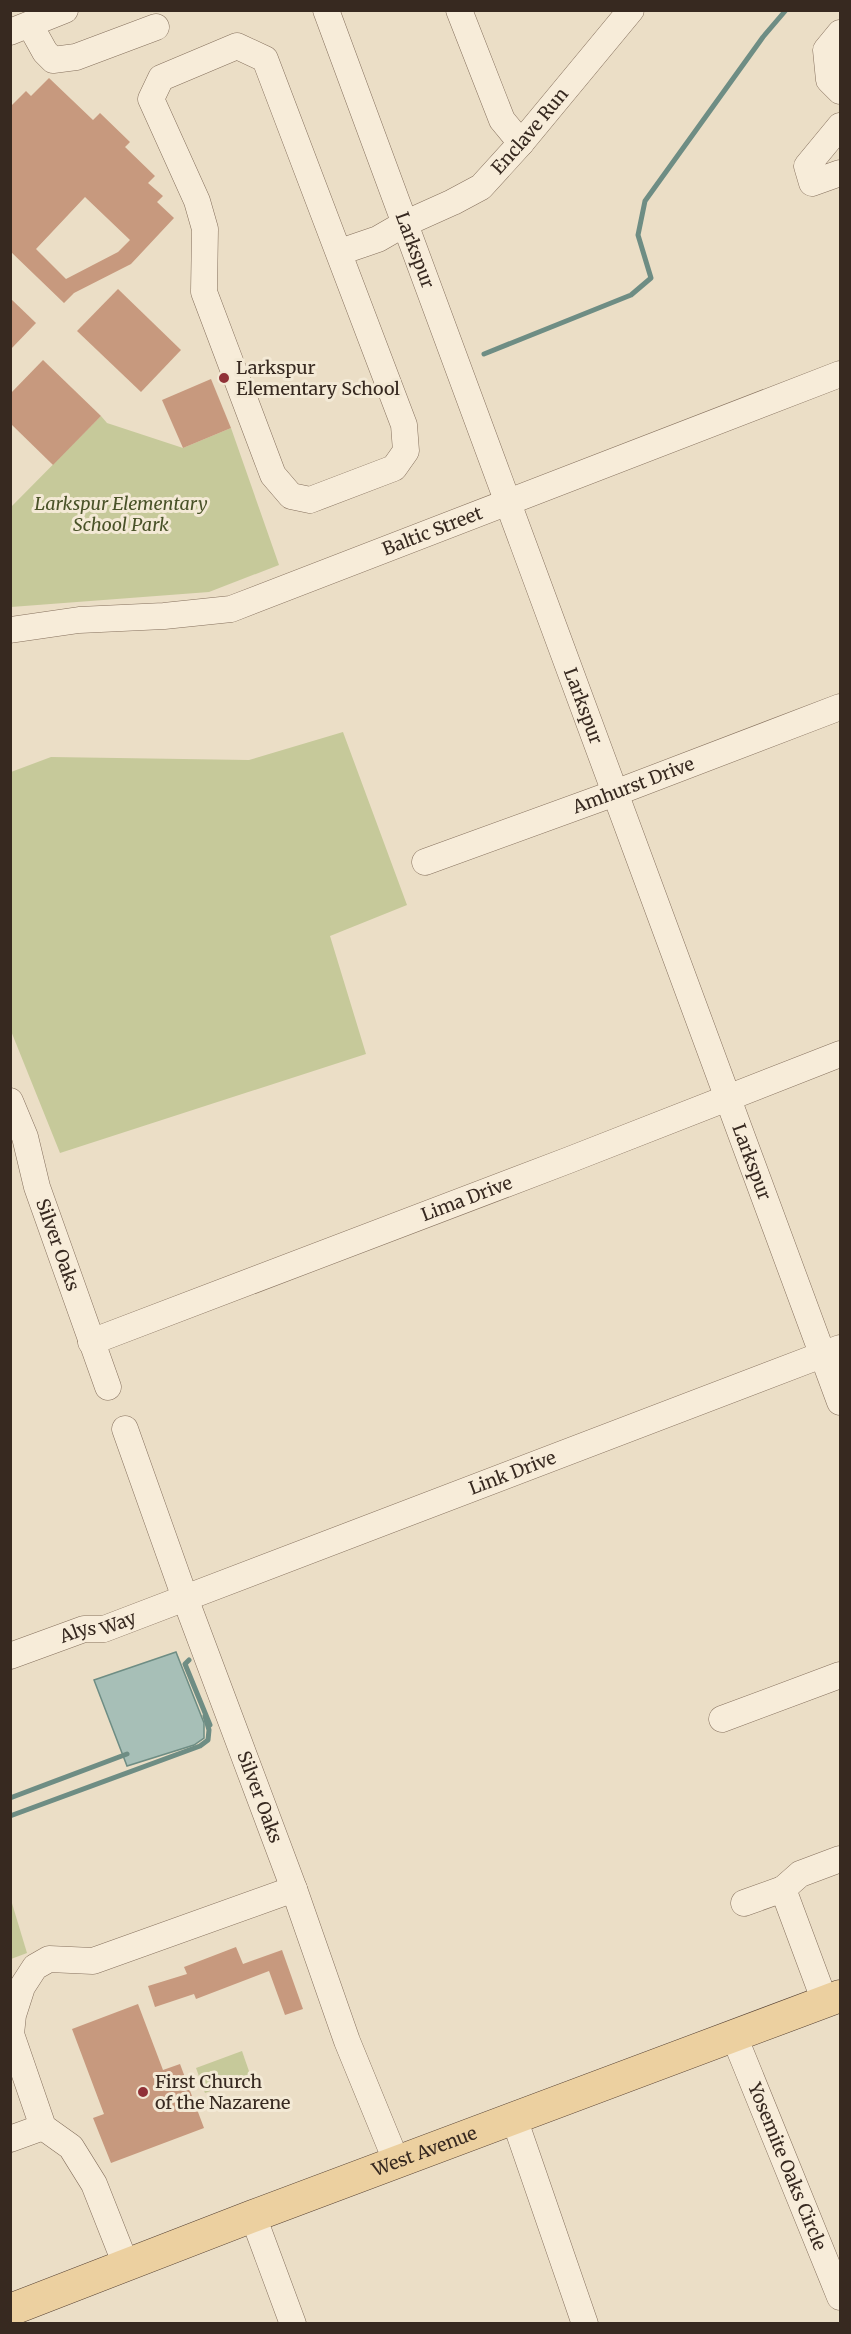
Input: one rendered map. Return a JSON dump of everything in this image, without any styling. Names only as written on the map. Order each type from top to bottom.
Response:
[{"type":"main road","name":"West Avenue","points":[[10,2310],[253,2216],[833,1999]]},
{"type":"street","points":[[64,10],[20,29],[53,60],[76,57],[156,27]]},
{"type":"street","name":"Larkspur","points":[[326,10],[728,1096],[832,1352],[840,1402]]},
{"type":"street","points":[[459,10],[502,120],[521,142]]},
{"type":"street","name":"Enclave Run","points":[[339,252],[378,239],[481,187],[631,10]]},
{"type":"street","points":[[840,33],[825,50],[829,80],[840,91]]},
{"type":"street","points":[[237,46],[265,59],[339,252],[404,424],[406,451],[394,468],[310,500],[291,496],[273,475],[204,292],[205,229],[197,201],[152,99],[161,78],[237,46]]},
{"type":"street","points":[[840,126],[807,166],[812,183],[840,172]]},
{"type":"street","name":"Baltic Street","points":[[10,630],[79,620],[164,616],[231,609],[840,374]]},
{"type":"street","name":"Amhurst Drive","points":[[426,862],[840,707]]},
{"type":"street","name":"Lima Drive","points":[[91,1342],[840,1054]]},
{"type":"street","name":"Silver Oaks","points":[[10,1101],[25,1137],[36,1187],[108,1387]]},
{"type":"street","name":"Link Drive","points":[[185,1598],[832,1352]]},
{"type":"street","name":"Silver Oaks","points":[[125,1429],[185,1598],[294,1889],[346,2041],[397,2163]]},
{"type":"street","name":"Alys Way","points":[[10,1656],[84,1629],[104,1629],[185,1598]]},
{"type":"street","points":[[722,1719],[840,1675]]},
{"type":"street","points":[[744,1903],[783,1889],[800,1874],[840,1859]]},
{"type":"street","points":[[126,2265],[94,2184],[70,2147],[43,2127],[12,2044],[13,2014],[22,1987],[35,1967],[49,1959],[93,1961],[294,1889]]},
{"type":"street","points":[[783,1889],[833,1999]]},
{"type":"street","name":"Yosemite Oaks Circle","points":[[734,2036],[840,2297]]},
{"type":"street","points":[[514,2118],[585,2324]]},
{"type":"street","points":[[10,2139],[43,2127]]},
{"type":"street","points":[[253,2216],[293,2324]]},
{"type":"green space","name":"Larkspur Elementary School Park","points":[[101,416],[107,423],[183,448],[231,428],[279,565],[209,592],[11,607],[11,507]]},
{"type":"green space","points":[[343,732],[407,905],[330,936],[366,1054],[60,1153],[11,1031],[11,772],[51,757],[249,760]]},
{"type":"green space","points":[[11,1900],[27,1953],[10,1959]]},
{"type":"green space","points":[[242,2051],[251,2077],[205,2093],[196,2068]]},
{"type":"water","points":[[176,1652],[204,1723],[204,1738],[194,1745],[127,1766],[94,1680]]},
{"type":"building","points":[[49,78],[93,120],[100,113],[130,142],[125,147],[155,176],[148,183],[163,196],[157,202],[174,218],[131,264],[74,293],[64,303],[10,251],[10,107],[26,91],[31,96]],"holes":[[[85,197],[130,240],[118,252],[66,279],[36,249]]]},
{"type":"building","points":[[118,289],[181,350],[141,392],[77,331]]},
{"type":"building","points":[[10,298],[36,323],[10,350]]},
{"type":"building","points":[[43,360],[101,416],[53,465],[10,423],[10,394]]},
{"type":"building","points":[[211,379],[231,428],[183,448],[162,400]]},
{"type":"building","points":[[236,1947],[243,1964],[282,1950],[303,2009],[285,2015],[269,1971],[196,1999],[194,1994],[155,2007],[148,1986],[187,1974],[184,1967]]},
{"type":"building","name":"First Church of the Nazarene","points":[[138,2004],[163,2070],[180,2064],[204,2128],[111,2163],[93,2118],[104,2114],[72,2029]]},
{"type":"waterway","points":[[484,354],[631,295],[651,278],[638,235],[645,201],[763,37],[786,10]]},
{"type":"waterway","points":[[10,1816],[200,1746],[208,1740],[209,1730],[205,1716],[210,1725],[185,1664],[189,1660]]},
{"type":"waterway","points":[[10,1798],[127,1754]]},
{"type":"place","name":"Larkspur Elementary School","points":[[224,378]]},
{"type":"place","name":"First Church of the Nazarene","points":[[143,2092]]}]
